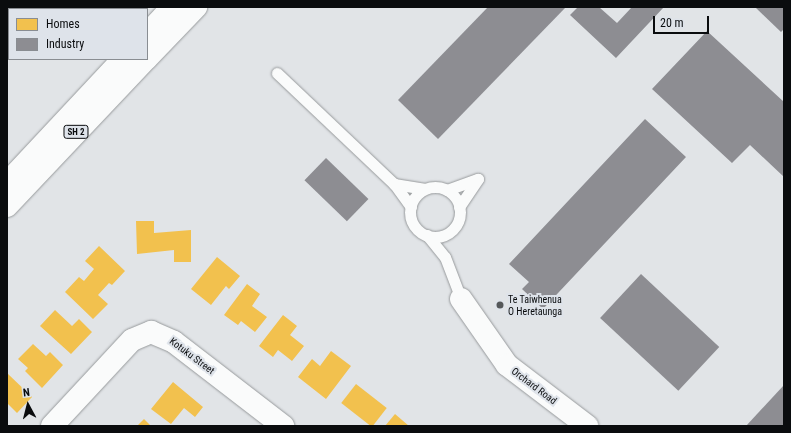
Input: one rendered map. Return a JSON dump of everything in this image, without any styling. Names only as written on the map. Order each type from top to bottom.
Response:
[{"type":"main road","points":[[148,33],[172,7]]},
{"type":"main road","name":"SH 2","points":[[148,56],[196,7]]},
{"type":"main road","name":"SH 2","points":[[7,182],[122,60]]},
{"type":"main road","name":"SH 2","points":[[7,206],[144,60]]},
{"type":"main road","name":"Orchard Road","points":[[461,299],[507,365],[587,426]]},
{"type":"main road","name":"Kotuku Street","points":[[52,426],[132,340],[152,332],[174,342],[284,426]]},
{"type":"lane","points":[[277,73],[394,184],[411,207]]},
{"type":"lane","points":[[447,190],[478,179],[459,207]]},
{"type":"lane","points":[[394,184],[424,189],[432,187],[447,190],[455,196],[459,207],[458,221],[449,232],[445,245],[445,257]]},
{"type":"lane","points":[[424,189],[413,200],[411,207],[413,223],[427,235],[445,257],[461,299]]},
{"type":"lane","points":[[427,235],[439,236],[449,232]]},
{"type":"building: Homes","points":[[136,221],[154,221],[154,233],[191,230],[191,262],[174,262],[174,250],[137,254]]},
{"type":"building: Homes","points":[[99,246],[125,271],[112,285],[109,283],[98,295],[108,304],[93,319],[65,292],[79,277],[84,281],[94,269],[85,261]]},
{"type":"building: Homes","points":[[217,257],[240,276],[229,289],[226,286],[211,305],[191,289]]},
{"type":"building: Homes","points":[[247,284],[260,294],[252,306],[267,317],[255,332],[241,321],[238,325],[224,315]]},
{"type":"building: Homes","points":[[55,310],[72,326],[79,319],[92,332],[71,354],[40,326]]},
{"type":"building: Homes","points":[[283,315],[297,326],[290,335],[304,346],[292,361],[278,350],[273,357],[259,346]]},
{"type":"building: Homes","points":[[33,344],[46,356],[50,352],[63,365],[42,388],[25,371],[28,368],[18,359]]},
{"type":"building: Homes","points":[[331,351],[351,366],[326,399],[298,377],[312,359],[320,366]]},
{"type":"building: Homes","points":[[7,373],[32,397],[17,413],[7,403]]},
{"type":"building: Homes","points":[[173,382],[203,407],[195,417],[184,408],[171,424],[151,409]]},
{"type":"building: Homes","points":[[356,384],[387,408],[373,426],[371,426],[341,403]]},
{"type":"building: Homes","points":[[395,414],[409,426],[385,426]]},
{"type":"building: Homes","points":[[144,419],[151,426],[137,426]]},
{"type":"building: Industry","points":[[488,7],[566,7],[438,139],[398,100]]},
{"type":"building: Industry","points":[[578,7],[599,7],[617,23],[632,7],[664,7],[616,58],[570,15]]},
{"type":"building: Industry","points":[[755,7],[784,7],[784,29],[781,32]]},
{"type":"building: Industry","points":[[707,31],[784,102],[784,177],[750,145],[732,163],[652,89]]},
{"type":"building: Industry","points":[[645,119],[686,157],[543,309],[522,289],[529,282],[509,264]]},
{"type":"building: Industry","points":[[326,158],[368,199],[347,221],[304,180]]},
{"type":"building: Industry","points":[[641,274],[719,347],[678,391],[600,318]]},
{"type":"building: Industry","points":[[784,385],[784,426],[746,426]]},
{"type":"place","name":"Te Taiwhenua O Heretaunga","points":[[500,305]]}]
